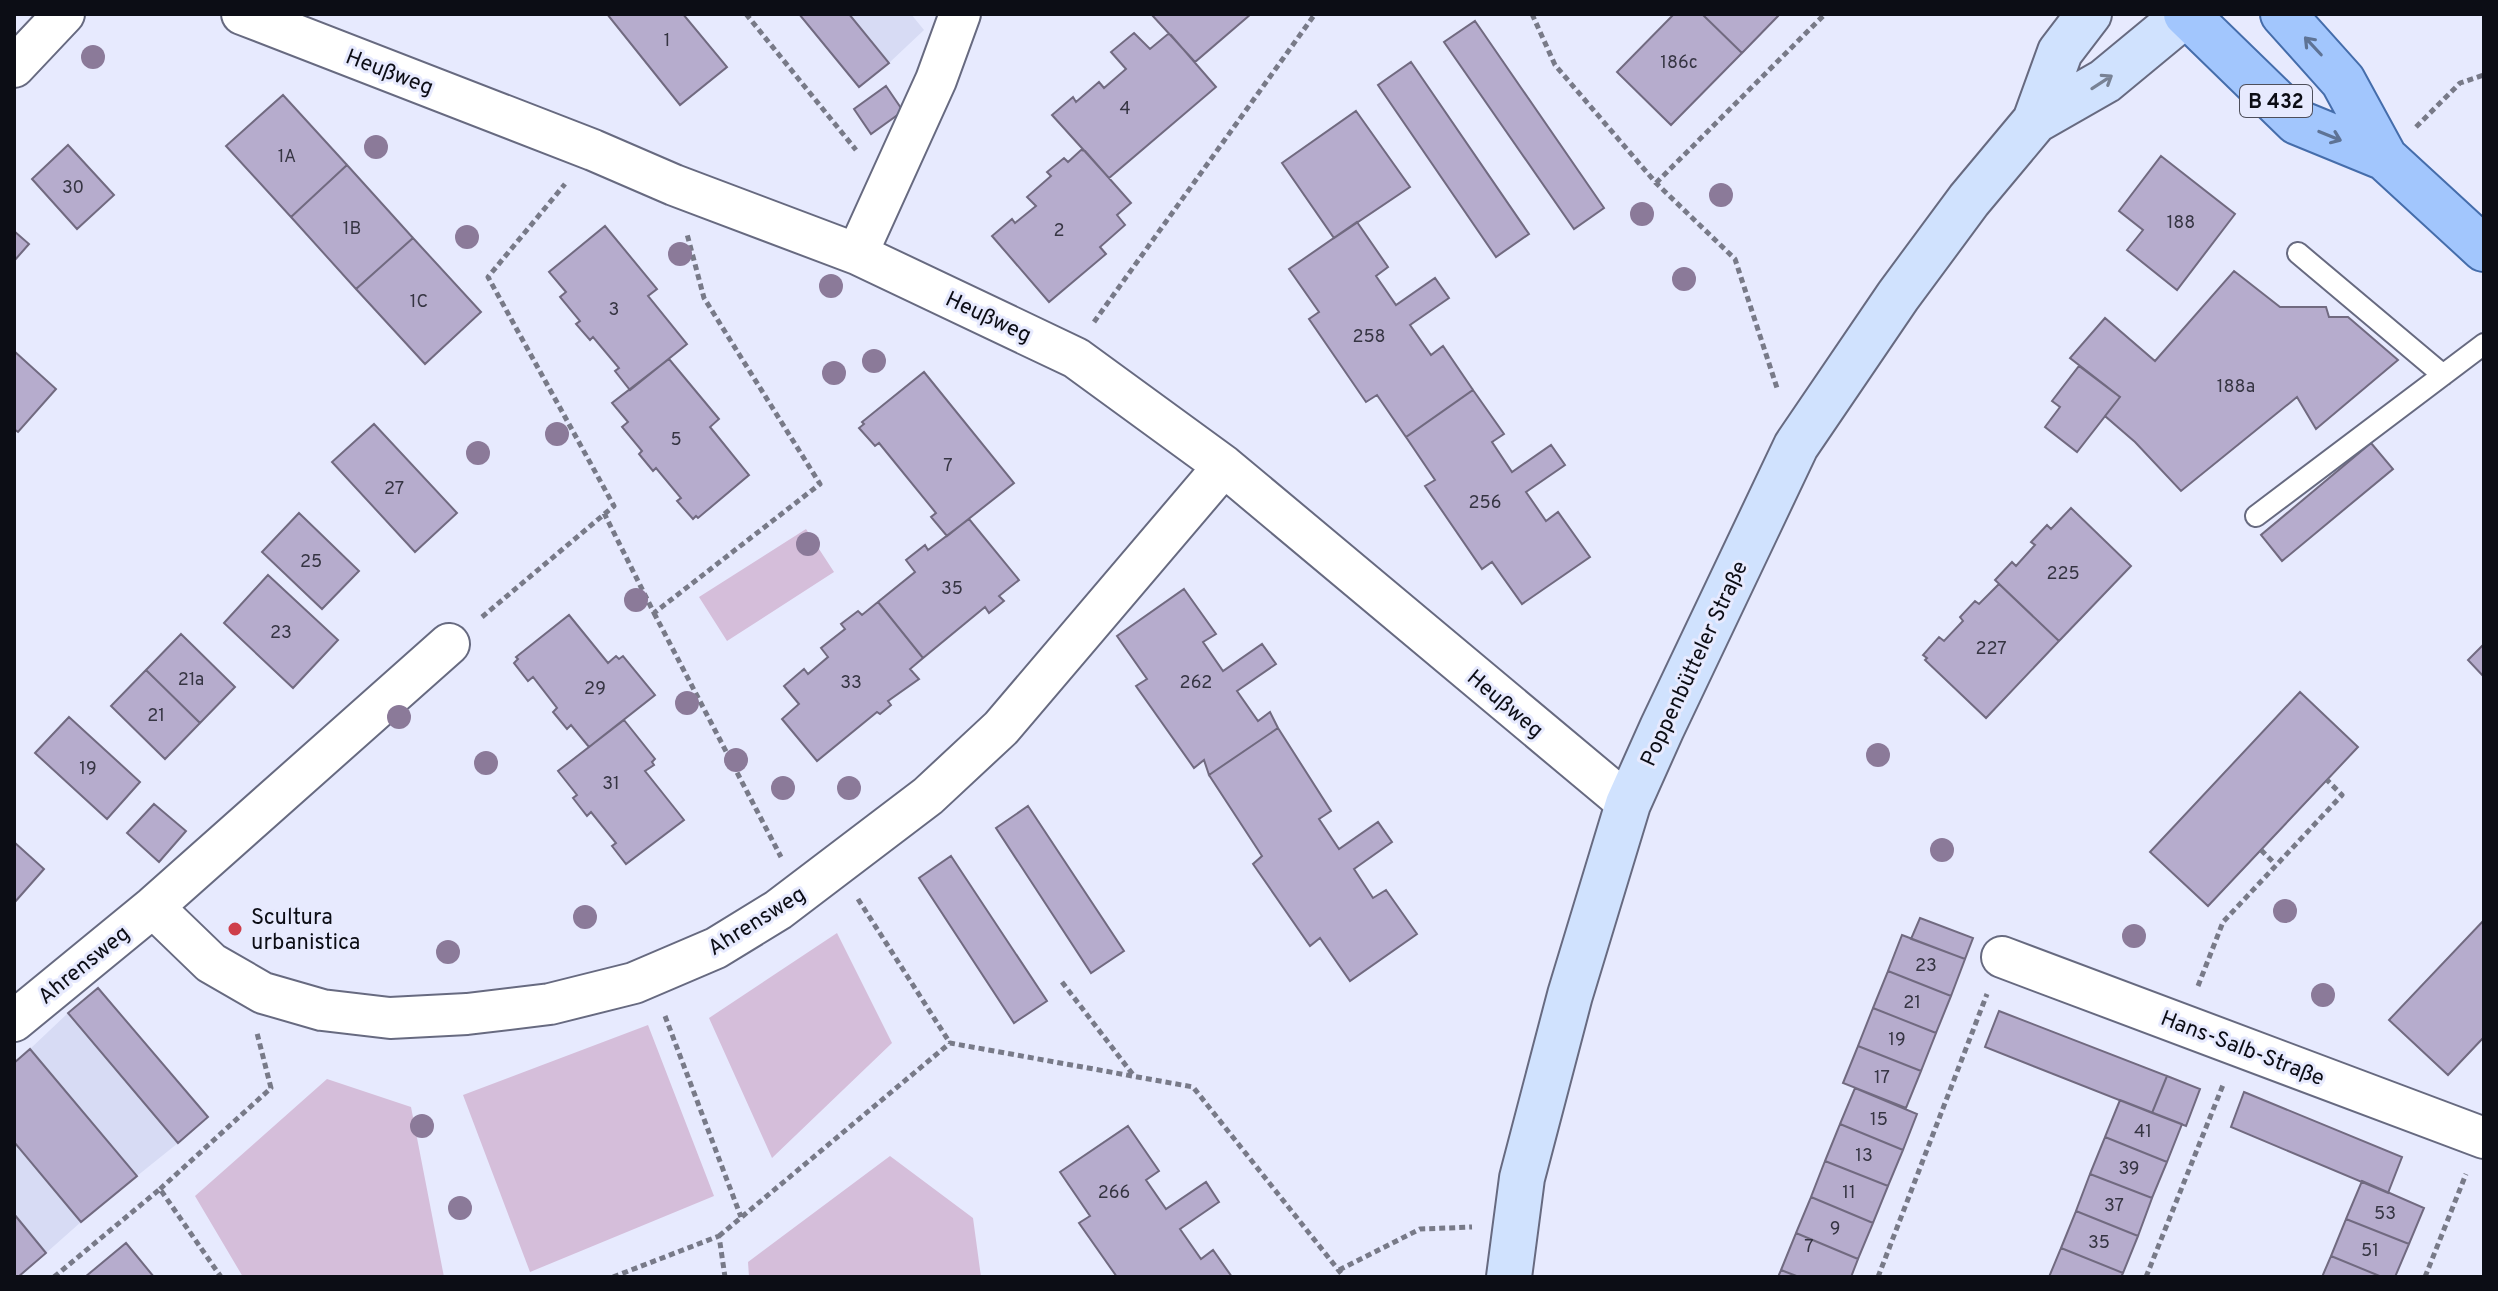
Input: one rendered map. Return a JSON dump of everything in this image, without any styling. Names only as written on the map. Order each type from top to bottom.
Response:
[{"type":"main road","name":"Poppenbütteler Straße","points":[[1509,1277],[1522,1178],[1570,995],[1628,804],[1796,446],[1907,283],[1969,200],[2035,121],[2060,52],[2089,14]]},
{"type":"main road","name":"Poppenbütteler Straße","points":[[2035,121],[2105,81],[2186,14]]},
{"type":"main road","name":"B 432","points":[[2186,14],[2297,122],[2385,158]]},
{"type":"main road","name":"B 432","points":[[2283,14],[2343,81],[2385,158],[2484,249]]},
{"type":"street","points":[[14,67],[64,14]]},
{"type":"street","name":"Heußweg","points":[[242,14],[857,254],[1070,355],[1224,466],[1628,804]]},
{"type":"street","points":[[857,254],[936,80],[960,14]]},
{"type":"street","name":"Ahrensweg","points":[[153,907],[211,963],[263,993],[322,1010],[390,1018],[467,1014],[550,1004],[634,983],[716,948],[778,910],[928,796],[1001,728],[1224,466]]},
{"type":"street","name":"Ahrensweg","points":[[14,1021],[153,907],[449,644]]},
{"type":"street","name":"Hans-Salb-Straße","points":[[2002,957],[2482,1137]]},
{"type":"lane","points":[[2298,253],[2443,375]]},
{"type":"lane","points":[[2256,516],[2484,344]]},
{"type":"path","points":[[746,14],[886,188]]},
{"type":"path","points":[[1070,355],[1315,14]]},
{"type":"path","points":[[1532,14],[1555,65],[1656,183],[1735,259],[1796,446]]},
{"type":"path","points":[[1656,183],[1825,14]]},
{"type":"path","points":[[2385,158],[2460,83],[2484,75]]},
{"type":"path","points":[[449,644],[614,506],[488,277],[593,150]]},
{"type":"path","points":[[654,613],[820,484],[704,298],[674,185]]},
{"type":"path","points":[[604,513],[800,893]]},
{"type":"path","points":[[2183,1024],[2223,922],[2342,795],[2327,780]]},
{"type":"path","points":[[2261,850],[2275,864]]},
{"type":"path","points":[[837,866],[950,1043],[1193,1087],[1344,1277]]},
{"type":"path","points":[[1878,1277],[2002,957]]},
{"type":"path","points":[[650,976],[741,1217]]},
{"type":"path","points":[[1062,982],[1135,1076]]},
{"type":"path","points":[[54,1277],[160,1189],[271,1088],[257,1036],[263,993]]},
{"type":"path","points":[[613,1277],[719,1236],[950,1043]]},
{"type":"path","points":[[2146,1277],[2239,1046]]},
{"type":"path","points":[[2425,1277],[2482,1137]]},
{"type":"path","points":[[160,1189],[221,1277]]},
{"type":"path","points":[[1339,1270],[1420,1229],[1516,1225]]},
{"type":"path","points":[[719,1236],[725,1277]]},
{"type":"shaded area","points":[[849,14],[911,14],[924,30],[889,63]]},
{"type":"shaded area","points":[[806,529],[834,572],[727,641],[699,597]]},
{"type":"shaded area","points":[[837,933],[892,1043],[772,1158],[709,1018]]},
{"type":"shaded area","points":[[68,1013],[178,1143],[137,1176],[30,1049]]},
{"type":"shaded area","points":[[648,1025],[714,1196],[530,1272],[463,1095]]},
{"type":"shaded area","points":[[327,1079],[411,1107],[444,1277],[243,1277],[195,1196]]},
{"type":"shaded area","points":[[14,1142],[81,1222],[46,1253],[14,1214]]},
{"type":"shaded area","points":[[890,1156],[973,1218],[981,1277],[749,1277],[748,1262]]},
{"type":"building","points":[[607,14],[683,14],[727,67],[680,105]]},
{"type":"building","points":[[799,14],[849,14],[889,63],[859,87]]},
{"type":"building","points":[[1151,14],[1251,14],[1195,62]]},
{"type":"building","points":[[1674,14],[1702,14],[1742,53],[1671,125],[1617,72]]},
{"type":"building","points":[[1702,14],[1780,14],[1742,53]]},
{"type":"building","points":[[1475,21],[1604,208],[1574,229],[1444,42]]},
{"type":"building","points":[[1134,33],[1150,49],[1168,34],[1171,35],[1216,87],[1109,178],[1052,115],[1073,97],[1076,102],[1099,82],[1104,88],[1126,69],[1111,52]]},
{"type":"building","points":[[1411,62],[1529,234],[1496,257],[1378,85]]},
{"type":"building","points":[[886,86],[903,111],[871,134],[854,109]]},
{"type":"building","points":[[283,95],[347,165],[291,217],[226,146]]},
{"type":"building","points":[[1356,111],[1410,187],[1334,238],[1282,163]]},
{"type":"building","points":[[68,145],[114,195],[77,229],[32,179]]},
{"type":"building","points":[[1081,150],[1131,203],[1117,215],[1125,225],[1100,247],[1106,254],[1049,302],[992,236],[1012,219],[1015,223],[1036,206],[1027,197],[1051,176],[1047,172],[1064,158],[1068,162]]},
{"type":"building","points":[[2161,156],[2235,214],[2177,290],[2127,250],[2143,230],[2119,211]]},
{"type":"building","points":[[347,165],[413,238],[356,289],[291,217]]},
{"type":"building","points":[[1357,222],[1388,267],[1376,276],[1396,305],[1435,278],[1449,298],[1410,325],[1431,355],[1443,346],[1473,390],[1406,437],[1377,395],[1366,402],[1309,319],[1319,312],[1289,269]]},
{"type":"building","points":[[605,226],[657,289],[648,296],[687,344],[630,390],[615,371],[619,368],[593,337],[590,340],[576,324],[580,321],[560,297],[566,292],[549,272]]},
{"type":"building","points":[[14,231],[29,244],[14,261]]},
{"type":"building","points":[[413,238],[481,312],[425,364],[356,289]]},
{"type":"building","points":[[2234,271],[2280,307],[2326,307],[2329,317],[2348,317],[2398,360],[2316,429],[2297,397],[2181,491],[2135,442],[2105,416],[2120,397],[2070,358],[2105,318],[2155,361]]},
{"type":"building","points":[[14,351],[56,389],[18,432],[14,429]]},
{"type":"building","points":[[669,359],[719,419],[710,427],[749,475],[693,519],[677,501],[681,498],[656,468],[653,471],[639,454],[642,451],[622,427],[628,422],[612,403]]},
{"type":"building","points":[[2079,366],[2120,397],[2077,452],[2045,427],[2060,407],[2052,401]]},
{"type":"building","points":[[924,372],[1014,483],[947,536],[931,517],[936,513],[879,443],[875,446],[859,428],[864,424],[862,422]]},
{"type":"building","points":[[1473,390],[1504,434],[1492,442],[1512,472],[1551,445],[1565,465],[1526,492],[1546,521],[1558,512],[1590,557],[1522,604],[1492,562],[1482,569],[1425,486],[1435,480],[1406,437]]},
{"type":"building","points":[[374,424],[457,513],[415,552],[332,462]]},
{"type":"building","points":[[2371,443],[2393,469],[2282,561],[2261,535]]},
{"type":"building","points":[[2071,508],[2131,566],[2059,641],[1995,580],[2012,562],[2016,566],[2035,545],[2031,542],[2047,525],[2051,529]]},
{"type":"building","points":[[299,513],[359,571],[322,609],[262,552]]},
{"type":"building","points":[[969,519],[1019,580],[999,596],[1004,601],[989,613],[985,607],[923,658],[878,602],[915,572],[906,560],[925,545],[928,550]]},
{"type":"building","points":[[268,575],[338,640],[293,688],[224,623]]},
{"type":"building","points":[[1999,584],[2059,641],[1986,718],[1923,655],[1939,637],[1944,641],[1963,621],[1960,617],[1975,601],[1979,604]]},
{"type":"building","points":[[1184,589],[1216,634],[1203,642],[1223,671],[1262,644],[1276,664],[1237,691],[1258,721],[1270,712],[1278,728],[1209,775],[1204,760],[1194,768],[1136,686],[1147,679],[1117,636]]},
{"type":"building","points":[[878,602],[923,658],[910,669],[919,679],[888,701],[891,705],[880,714],[877,712],[817,761],[782,719],[799,704],[784,686],[804,669],[808,674],[828,657],[821,648],[845,629],[841,624],[858,611],[862,615]]},
{"type":"building","points":[[569,615],[608,663],[616,656],[619,659],[623,656],[655,695],[589,747],[571,725],[567,729],[553,712],[557,708],[533,677],[528,681],[514,663],[518,659],[516,657]]},
{"type":"building","points":[[181,634],[235,687],[200,723],[146,670]]},
{"type":"building","points":[[2484,644],[2484,677],[2468,660]]},
{"type":"building","points":[[146,670],[200,723],[165,759],[111,706]]},
{"type":"building","points":[[2300,692],[2358,747],[2208,906],[2150,852]]},
{"type":"building","points":[[69,717],[140,782],[107,819],[35,753]]},
{"type":"building","points":[[624,720],[655,759],[652,762],[654,765],[645,771],[684,820],[626,864],[612,846],[616,843],[591,812],[587,816],[573,798],[577,795],[558,771]]},
{"type":"building","points":[[1278,728],[1331,811],[1319,819],[1339,849],[1378,822],[1392,842],[1354,869],[1373,898],[1386,890],[1417,934],[1350,981],[1320,938],[1310,946],[1253,864],[1262,856],[1209,775]]},
{"type":"building","points":[[154,804],[186,831],[159,862],[127,833]]},
{"type":"building","points":[[1028,806],[1124,951],[1091,973],[996,828]]},
{"type":"building","points":[[14,842],[44,869],[14,903]]},
{"type":"building","points":[[951,856],[1047,1001],[1014,1023],[919,878]]},
{"type":"building","points":[[1920,918],[1973,938],[1965,959],[1911,939]]},
{"type":"building","points":[[2484,920],[2484,1037],[2448,1075],[2389,1020]]},
{"type":"building","points":[[1902,935],[1965,959],[1951,996],[1888,971]]},
{"type":"building","points":[[1888,971],[1951,996],[1936,1033],[1873,1008]]},
{"type":"building","points":[[98,988],[208,1117],[178,1143],[68,1013]]},
{"type":"building","points":[[1873,1008],[1936,1033],[1921,1071],[1858,1046]]},
{"type":"building","points":[[1999,1011],[2167,1076],[2152,1113],[1985,1047]]},
{"type":"building","points":[[1858,1046],[1921,1071],[1906,1108],[1843,1083]]},
{"type":"building","points":[[30,1049],[137,1176],[81,1222],[14,1142],[14,1063]]},
{"type":"building","points":[[2167,1076],[2200,1089],[2186,1126],[2152,1113]]},
{"type":"building","points":[[1855,1088],[1917,1114],[1903,1150],[1840,1124]]},
{"type":"building","points":[[2244,1092],[2402,1157],[2388,1193],[2231,1127]]},
{"type":"building","points":[[2120,1100],[2182,1124],[2167,1162],[2105,1137]]},
{"type":"building","points":[[1840,1124],[1903,1150],[1888,1186],[1825,1161]]},
{"type":"building","points":[[1128,1126],[1159,1171],[1146,1180],[1166,1209],[1206,1182],[1219,1202],[1180,1229],[1201,1259],[1213,1250],[1232,1277],[1117,1277],[1079,1223],[1090,1216],[1060,1172]]},
{"type":"building","points":[[2105,1137],[2167,1162],[2152,1198],[2090,1174]]},
{"type":"building","points":[[1825,1161],[1888,1186],[1873,1223],[1811,1197]]},
{"type":"building","points":[[2090,1174],[2152,1198],[2138,1236],[2076,1211]]},
{"type":"building","points":[[2362,1181],[2424,1208],[2409,1244],[2346,1219]]},
{"type":"building","points":[[1811,1197],[1873,1223],[1858,1259],[1796,1233]]},
{"type":"building","points":[[2076,1211],[2138,1236],[2123,1273],[2061,1248]]},
{"type":"building","points":[[14,1214],[46,1253],[18,1277],[14,1277]]},
{"type":"building","points":[[2346,1219],[2409,1244],[2395,1277],[2382,1277],[2331,1256]]},
{"type":"building","points":[[1796,1233],[1858,1259],[1851,1277],[1799,1277],[1781,1270]]},
{"type":"building","points":[[126,1243],[154,1277],[85,1277]]},
{"type":"building","points":[[2061,1248],[2123,1273],[2121,1277],[2049,1277]]},
{"type":"building","points":[[2331,1256],[2382,1277],[2322,1277]]},
{"type":"building","points":[[1781,1270],[1799,1277],[1778,1277]]},
{"type":"place","name":"Scultura urbanistica","points":[[235,929]]}]
